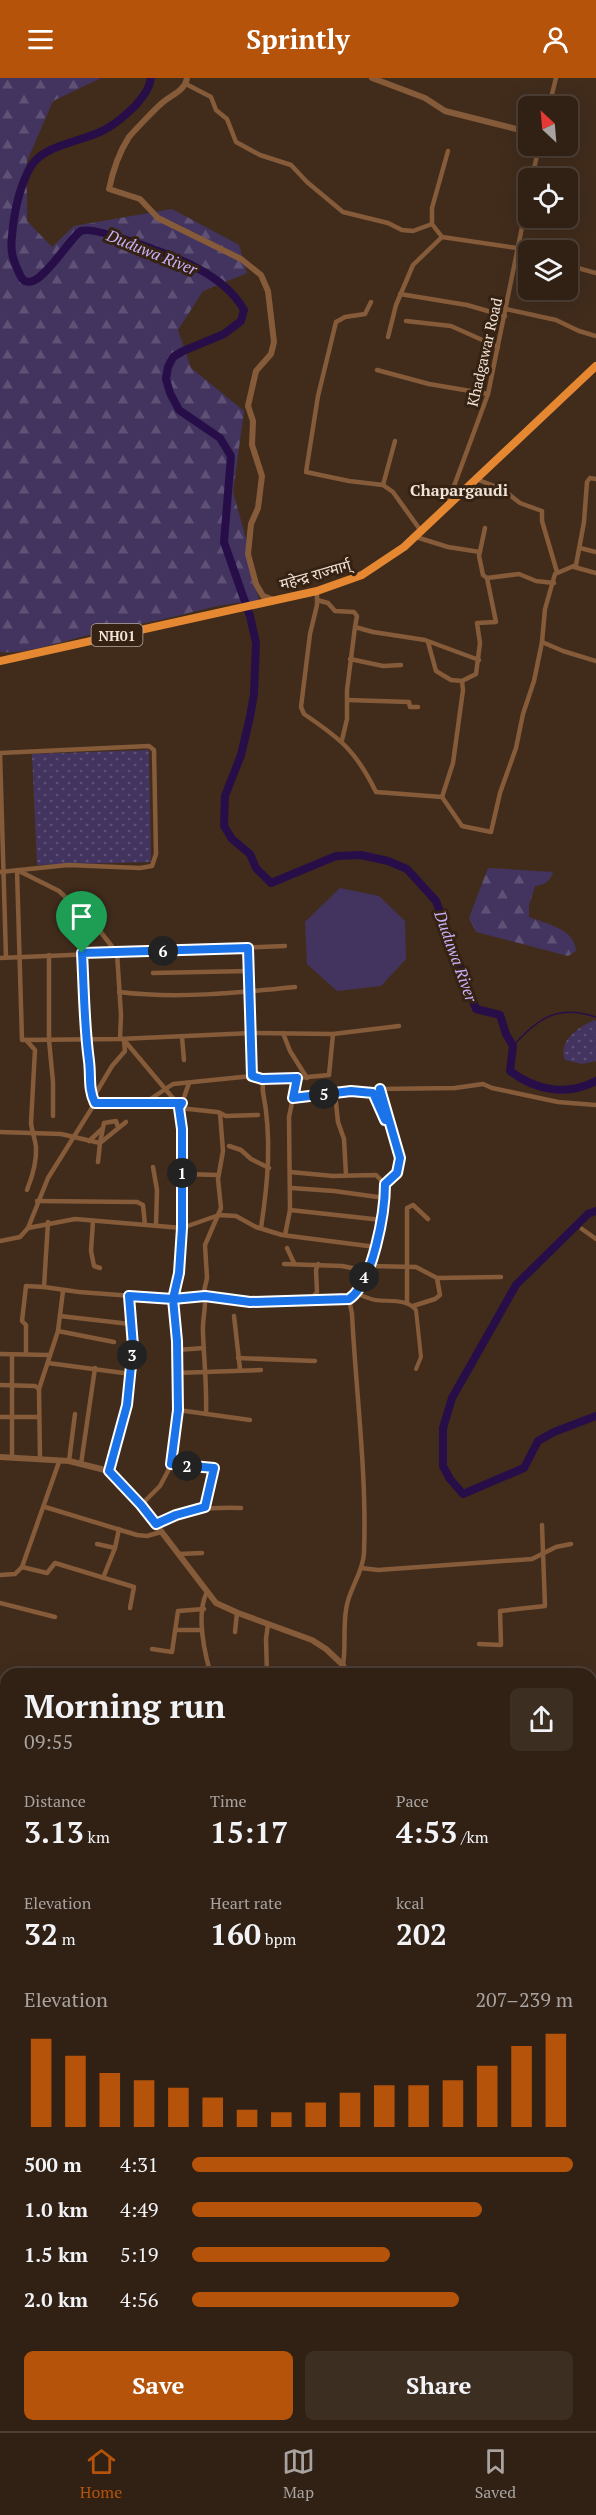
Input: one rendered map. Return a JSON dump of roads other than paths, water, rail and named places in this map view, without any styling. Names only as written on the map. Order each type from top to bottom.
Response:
[{"type":"highway","name":"महेन्द्र राज्मार्ग्","points":[[1,661],[317,591],[362,575],[389,558],[418,534],[596,366]]},
{"type":"street","points":[[372,78],[425,98],[445,111],[518,129]]},
{"type":"street","points":[[391,86],[394,78]]},
{"type":"street","points":[[552,96],[556,78]]},
{"type":"street","points":[[274,600],[263,596],[256,584],[248,554],[251,524],[258,508],[262,476],[252,445],[253,421],[248,406],[256,371],[271,354],[274,342],[268,291],[261,275],[241,259],[158,218],[140,198],[109,189],[115,162],[130,135],[187,81],[211,97],[216,110],[227,119],[236,142],[260,155],[291,165],[307,182],[343,212],[388,223],[402,230],[413,231],[432,224]]},
{"type":"street","points":[[448,151],[432,208],[432,224],[442,237],[517,248]]},
{"type":"street","name":"Khadgawar Road","points":[[446,507],[488,394],[521,228]]},
{"type":"street","points":[[388,337],[400,294],[413,265],[442,237]]},
{"type":"street","points":[[578,269],[596,273]]},
{"type":"street","points":[[400,294],[467,305],[505,316]]},
{"type":"street","points":[[371,302],[365,314],[345,317],[336,322],[314,415],[306,472],[383,485],[393,492],[418,534],[448,547],[480,552]]},
{"type":"street","points":[[506,309],[556,320],[579,332],[596,336]]},
{"type":"street","points":[[406,321],[451,326],[498,347]]},
{"type":"street","points":[[377,370],[446,388],[488,394]]},
{"type":"street","points":[[383,485],[395,441]]},
{"type":"street","points":[[574,567],[580,548],[587,482],[590,478],[596,479]]},
{"type":"street","points":[[442,797],[462,826],[491,832],[534,681],[542,642],[545,609],[557,572],[542,521],[542,511],[520,503],[502,489],[475,479]]},
{"type":"street","points":[[428,642],[435,671],[451,680],[462,681],[476,674],[480,643],[477,623],[496,622],[497,617],[486,578],[483,575],[480,552],[485,528]]},
{"type":"street","points":[[580,548],[596,552]]},
{"type":"street","points":[[557,572],[574,567],[596,573]]},
{"type":"street","points":[[486,578],[519,574],[536,581],[554,583]]},
{"type":"street","points":[[317,591],[300,707],[303,714],[342,740],[367,772],[376,792],[442,797]]},
{"type":"street","points":[[317,600],[328,603],[335,611],[354,612],[357,616],[350,659],[346,734],[342,740]]},
{"type":"street","points":[[356,627],[428,642],[479,660]]},
{"type":"street","points":[[542,642],[596,661]]},
{"type":"street","points":[[350,659],[383,666],[401,665]]},
{"type":"street","points":[[442,797],[453,763],[463,690],[462,681]]},
{"type":"street","points":[[348,700],[409,702],[410,708],[418,707]]},
{"type":"street","points":[[2,872],[68,865],[140,868],[152,866],[156,854],[154,750],[149,746],[0,753],[3,958],[117,953],[131,950],[285,946]]},
{"type":"street","points":[[0,1241],[20,1237],[28,1227],[48,1178],[75,1136],[112,1066],[125,1051],[122,1039],[117,953],[96,926],[59,891],[17,870]]},
{"type":"street","points":[[17,870],[22,1040],[122,1039],[252,1033],[333,1034],[399,1026]]},
{"type":"street","points":[[248,948],[252,1076]]},
{"type":"street","points":[[82,953],[85,1040],[94,1101]]},
{"type":"street","points":[[49,955],[49,1040],[53,1116]]},
{"type":"street","points":[[153,973],[249,971]]},
{"type":"street","points":[[119,992],[144,995],[295,987]]},
{"type":"street","points":[[283,1033],[290,1051],[307,1078]]},
{"type":"street","points":[[146,1102],[173,1084],[252,1076],[262,1079],[329,1075],[333,1034]]},
{"type":"street","points":[[182,1037],[184,1060]]},
{"type":"street","points":[[122,1039],[179,1104],[182,1129],[182,1228],[179,1273],[173,1299],[178,1410],[171,1464],[160,1486],[141,1505]]},
{"type":"street","points":[[27,1040],[35,1050],[32,1134],[36,1146],[34,1163],[36,1168],[27,1190]]},
{"type":"street","points":[[285,1235],[291,1188],[289,1117],[297,1078]]},
{"type":"street","points":[[261,1228],[269,1168],[266,1143],[268,1114],[262,1079]]},
{"type":"street","points":[[179,1104],[189,1083]]},
{"type":"street","points":[[380,1089],[455,1088],[483,1084],[558,1102],[596,1105]]},
{"type":"street","points":[[293,1098],[335,1093],[373,1093],[385,1120],[380,1089]]},
{"type":"street","points":[[380,1089],[400,1158],[397,1173],[385,1184]]},
{"type":"street","points":[[335,1093],[338,1122],[345,1140],[346,1175]]},
{"type":"street","points":[[94,1101],[179,1104],[196,1111],[213,1111],[238,1116],[258,1115]]},
{"type":"street","points":[[197,1296],[204,1291],[207,1278],[205,1245],[221,1208],[218,1175],[223,1152],[220,1113]]},
{"type":"street","points":[[98,1162],[104,1123],[118,1122],[118,1127]]},
{"type":"street","points":[[100,1143],[126,1122]]},
{"type":"street","points":[[89,1141],[102,1129]]},
{"type":"street","points":[[0,1132],[62,1134],[100,1143]]},
{"type":"street","points":[[229,1146],[241,1150],[251,1159],[269,1168]]},
{"type":"street","points":[[153,1167],[157,1190],[156,1226]]},
{"type":"street","points":[[26,1354],[26,1324],[22,1321],[26,1286],[173,1299],[205,1296],[250,1302],[349,1299],[357,1294],[376,1247],[382,1220],[385,1184],[376,1175],[290,1172]]},
{"type":"street","points":[[182,1174],[218,1175]]},
{"type":"street","points":[[291,1188],[385,1198]]},
{"type":"street","points":[[37,1201],[137,1202],[143,1205],[145,1226]]},
{"type":"street","points":[[407,1303],[407,1208],[413,1205],[428,1219]]},
{"type":"street","points":[[290,1210],[382,1220]]},
{"type":"street","points":[[28,1227],[75,1219],[182,1228],[219,1215],[236,1216],[261,1228],[285,1235],[376,1247]]},
{"type":"street","points":[[93,1221],[91,1251],[94,1266],[100,1268]]},
{"type":"street","points":[[44,1287],[48,1222]]},
{"type":"street","points":[[582,1229],[596,1239]]},
{"type":"street","points":[[287,1248],[293,1261]]},
{"type":"street","points":[[293,1252],[293,1261]]},
{"type":"street","points":[[284,1264],[293,1261],[369,1268],[424,1269],[437,1278],[501,1277]]},
{"type":"street","points":[[310,1301],[317,1292],[318,1264]]},
{"type":"street","points":[[413,1306],[435,1299],[440,1295],[437,1278]]},
{"type":"street","points":[[40,1460],[39,1389],[58,1331],[63,1291]]},
{"type":"street","points":[[357,1294],[375,1300],[407,1303],[413,1306],[416,1310],[422,1356],[416,1369]]},
{"type":"street","points":[[109,1471],[127,1405],[131,1374],[133,1346],[129,1296]]},
{"type":"street","points":[[205,1296],[206,1315],[202,1330],[206,1373],[206,1414]]},
{"type":"street","points":[[344,1668],[346,1610],[350,1590],[361,1568],[364,1555],[364,1506],[352,1314],[349,1299]]},
{"type":"street","points":[[60,1316],[130,1324]]},
{"type":"street","points":[[234,1316],[240,1369]]},
{"type":"street","points":[[58,1331],[114,1342]]},
{"type":"street","points":[[177,1350],[204,1348]]},
{"type":"street","points":[[0,1354],[49,1355]]},
{"type":"street","points":[[12,1354],[12,1458]]},
{"type":"street","points":[[238,1358],[315,1361]]},
{"type":"street","points":[[48,1364],[131,1374]]},
{"type":"street","points":[[81,1464],[95,1368]]},
{"type":"street","points":[[176,1373],[261,1370]]},
{"type":"street","points":[[0,1385],[35,1386],[39,1389]]},
{"type":"street","points":[[178,1410],[250,1420]]},
{"type":"street","points":[[69,1461],[75,1414]]},
{"type":"street","points":[[0,1417],[39,1417]]},
{"type":"street","points":[[0,1457],[69,1461],[109,1471],[141,1505],[216,1603],[312,1640],[343,1665]]},
{"type":"street","points":[[0,1575],[15,1574],[22,1567],[59,1462]]},
{"type":"street","points":[[171,1464],[213,1467],[205,1507]]},
{"type":"street","points":[[45,1507],[147,1536],[161,1532]]},
{"type":"street","points":[[156,1524],[182,1512],[205,1507],[242,1508]]},
{"type":"street","points":[[479,1644],[501,1645],[500,1611],[545,1606],[542,1525]]},
{"type":"street","points":[[103,1578],[115,1548],[119,1529]]},
{"type":"street","points":[[97,1544],[115,1548]]},
{"type":"street","points":[[361,1568],[378,1570],[532,1559],[556,1547],[571,1544]]},
{"type":"street","points":[[179,1554],[202,1553]]},
{"type":"street","points":[[22,1567],[47,1573],[55,1563],[134,1587],[130,1608]]},
{"type":"street","points":[[207,1592],[204,1598],[202,1630],[209,1668]]},
{"type":"street","points":[[0,1603],[55,1617]]},
{"type":"street","points":[[152,1649],[172,1652],[178,1611],[204,1609]]},
{"type":"street","points":[[235,1632],[237,1613]]},
{"type":"street","points":[[267,1668],[268,1624]]},
{"type":"street","points":[[175,1629],[202,1630]]},
{"type":"waterway","name":"Duduwa River","points":[[151,78],[141,99],[117,122],[95,134],[54,148],[37,159],[31,166],[18,200],[11,242],[14,260],[20,275],[26,281],[33,281],[42,275],[81,231],[103,233],[157,251],[197,268],[224,286],[244,310],[241,321],[224,334],[173,357],[166,379],[179,410],[220,438],[231,456],[224,542],[250,616],[256,643],[254,694],[250,717],[241,755],[225,796],[224,826],[232,839],[250,854],[256,868],[271,883],[336,856],[361,855],[388,861],[407,869],[436,901],[476,1009],[500,1015],[506,1034],[513,1046],[510,1071],[530,1083],[552,1089],[574,1089],[596,1081]]},
{"type":"waterway","points":[[513,1046],[531,1028],[550,1016],[571,1012],[596,1017]]},
{"type":"waterway","name":"Duduwa River","points":[[596,1211],[588,1214],[516,1285],[452,1398],[443,1428],[443,1466],[450,1479],[463,1494],[524,1468],[538,1441],[554,1432],[596,1416]]},
{"type":"district","name":"Chapargaudi","points":[[459,490]]}]
